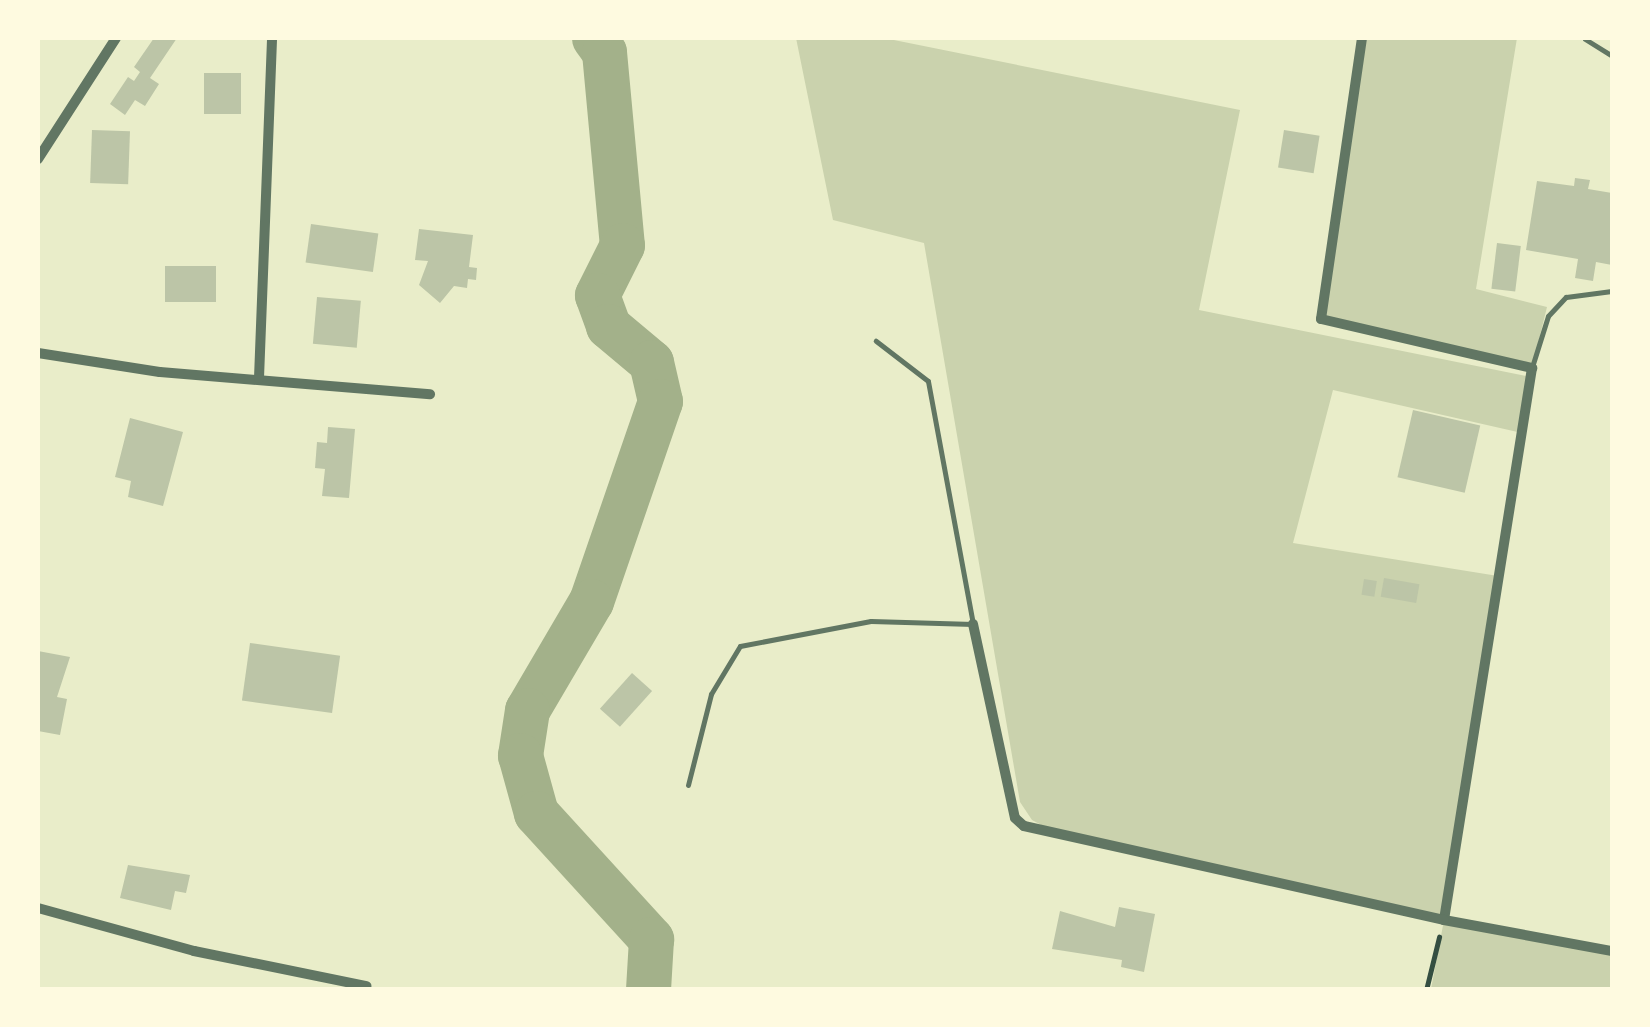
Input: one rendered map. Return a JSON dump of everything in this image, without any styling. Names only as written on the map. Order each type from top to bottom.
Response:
[{"type":"street","points":[[38,159],[116,38]]},
{"type":"street","points":[[259,378],[272,38]]},
{"type":"street","points":[[1362,38],[1321,319],[1532,368],[1444,920]]},
{"type":"street","points":[[38,353],[160,372],[430,394]]},
{"type":"street","points":[[973,624],[1015,818],[1024,826],[1444,920],[1612,951]]},
{"type":"street","points":[[38,908],[194,951],[366,986]]},
{"type":"lane","points":[[1585,39],[1612,56]]},
{"type":"lane","points":[[1532,368],[1548,316],[1566,297],[1612,291]]},
{"type":"lane","points":[[688,786],[711,694],[740,646],[870,621],[973,624],[928,381],[876,341]]},
{"type":"path","points":[[1426,990],[1444,920]]},
{"type":"green space","points":[[796,38],[884,38],[1240,110],[1199,310],[1531,377],[1522,433],[1333,390],[1293,543],[1498,576],[1444,919],[1612,952],[1612,989],[1431,989],[1444,920],[1067,839],[1032,820],[1020,802],[924,243],[833,220]]},
{"type":"green space","points":[[1362,38],[1517,38],[1476,289],[1547,307],[1532,368],[1321,319]]},
{"type":"building","points":[[154,38],[177,38],[150,78],[159,84],[145,106],[135,100],[125,115],[110,104],[128,77],[134,81],[140,72],[134,67]]},
{"type":"building","points":[[204,73],[241,73],[241,114],[204,114]]},
{"type":"building","points":[[92,130],[130,131],[128,184],[90,183]]},
{"type":"building","points":[[1284,130],[1320,136],[1314,173],[1278,168]]},
{"type":"building","points":[[1575,178],[1590,180],[1588,189],[1612,193],[1612,265],[1596,262],[1593,281],[1575,278],[1578,259],[1526,250],[1537,181],[1574,186]]},
{"type":"building","points":[[311,224],[378,233],[373,272],[306,263]]},
{"type":"building","points":[[419,229],[473,235],[469,267],[477,268],[476,280],[468,279],[467,288],[454,286],[440,303],[419,285],[428,261],[415,260]]},
{"type":"building","points":[[1497,243],[1521,246],[1515,292],[1491,289]]},
{"type":"building","points":[[165,266],[216,266],[216,302],[165,302]]},
{"type":"building","points":[[317,297],[361,301],[357,348],[313,344]]},
{"type":"building","points":[[1413,410],[1480,426],[1465,493],[1397,477]]},
{"type":"building","points":[[130,418],[183,432],[163,506],[128,497],[131,481],[115,477]]},
{"type":"building","points":[[328,427],[355,429],[349,498],[322,496],[325,469],[315,468],[317,442],[327,443]]},
{"type":"building","points":[[1384,578],[1419,584],[1416,603],[1381,597]]},
{"type":"building","points":[[1364,579],[1377,581],[1374,597],[1361,595]]},
{"type":"building","points":[[250,643],[340,656],[332,713],[242,700]]},
{"type":"building","points":[[38,651],[70,657],[57,697],[67,699],[60,735],[38,731]]},
{"type":"building","points":[[632,673],[652,691],[620,727],[600,709]]},
{"type":"building","points":[[128,865],[190,875],[186,893],[175,891],[171,910],[120,898]]},
{"type":"building","points":[[1119,907],[1155,914],[1144,972],[1121,967],[1122,960],[1052,949],[1060,911],[1115,927]]},
{"type":"waterway","points":[[594,38],[604,52],[622,245],[597,295],[608,326],[651,362],[660,401],[591,601],[527,710],[520,755],[536,813],[651,939],[648,990]]}]
